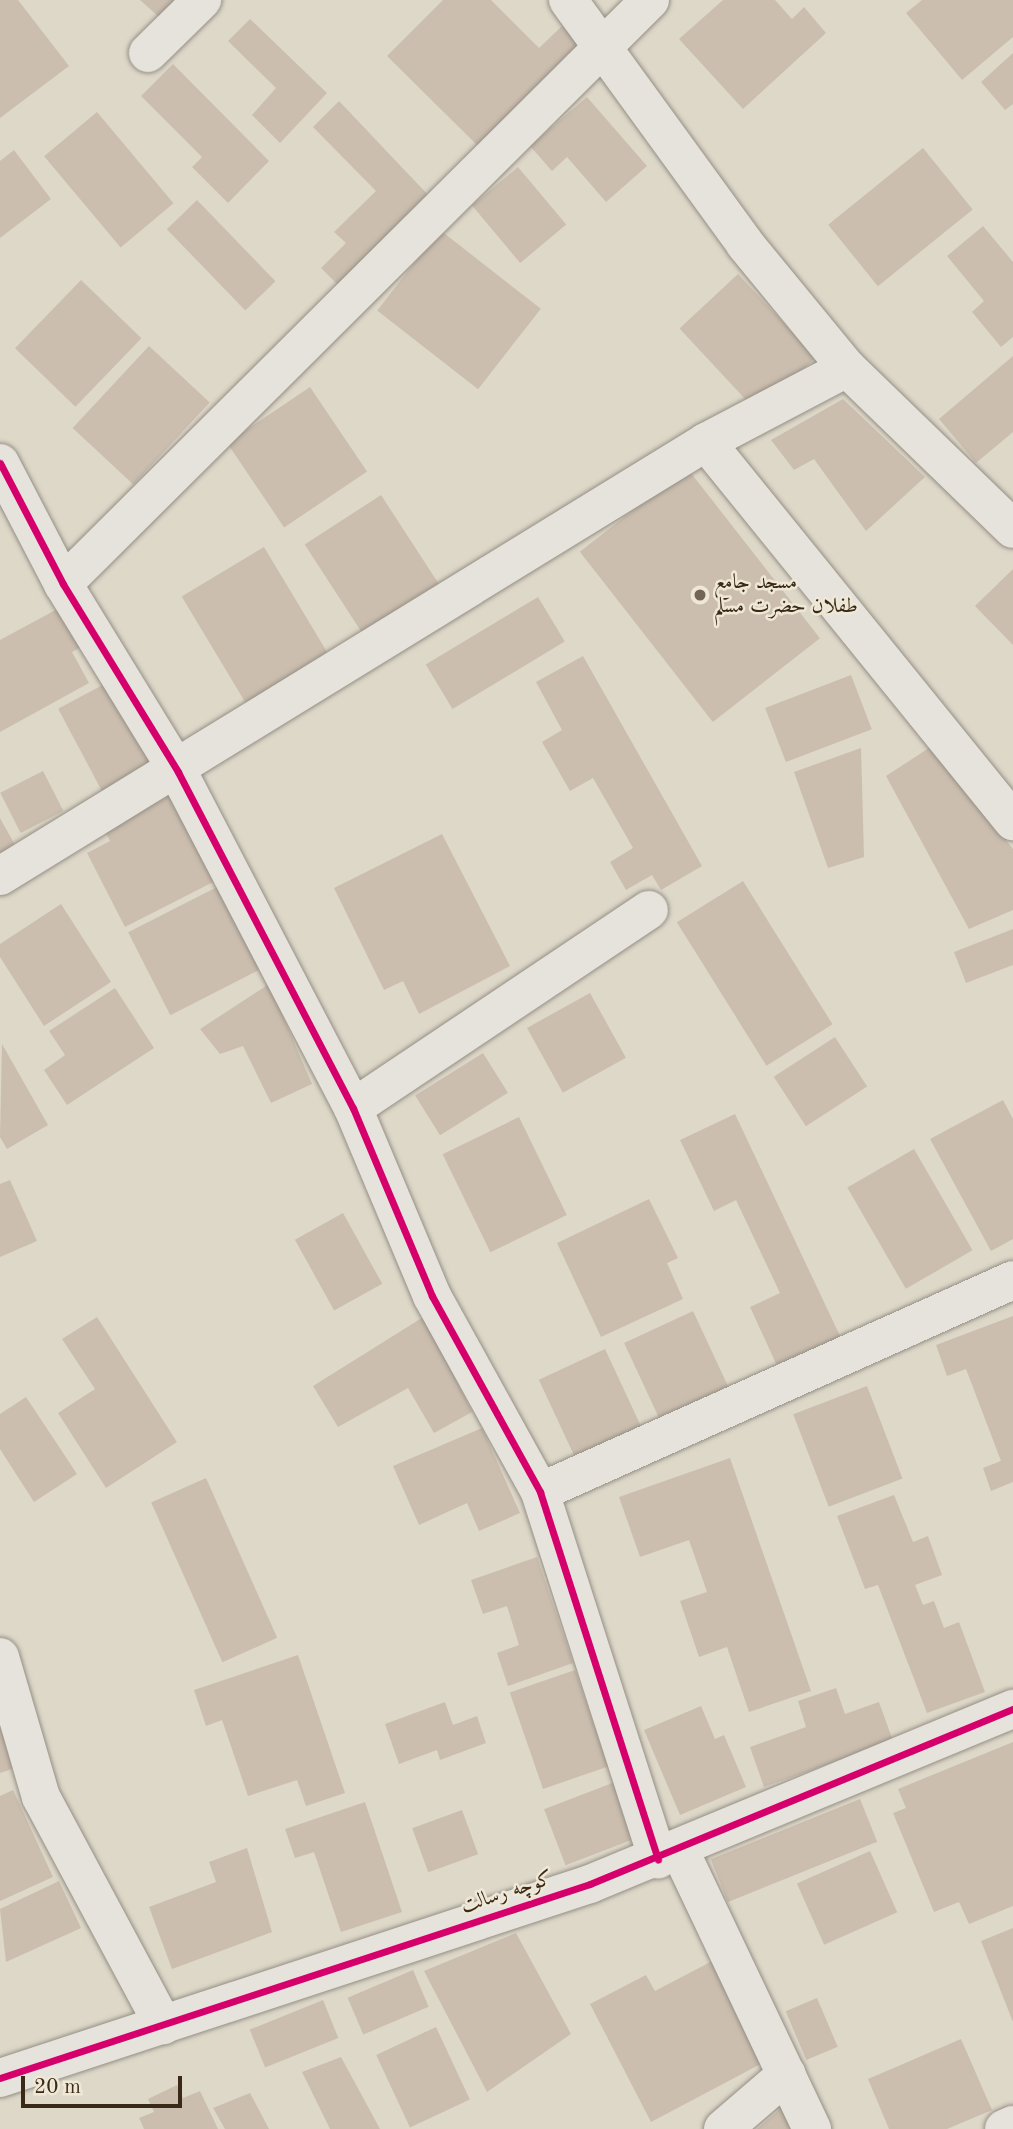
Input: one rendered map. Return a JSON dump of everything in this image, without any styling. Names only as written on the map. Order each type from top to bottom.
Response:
[{"type":"street","points":[[148,53],[202,0]]},
{"type":"street","points":[[568,0],[603,44],[745,244],[847,368],[1013,529]]},
{"type":"street","points":[[63,584],[650,0]]},
{"type":"street","points":[[0,876],[178,772],[706,442],[847,368]]},
{"type":"street","points":[[706,442],[1013,821]]},
{"type":"street","points":[[0,463],[63,584],[178,772],[354,1108],[432,1296],[540,1492],[669,1855],[787,2074],[812,2129]]},
{"type":"street","points":[[354,1108],[649,910]]},
{"type":"street","points":[[540,1492],[1013,1280]]},
{"type":"street","points":[[0,1657],[41,1797],[163,2025]]},
{"type":"street","name":"کوچه رسالت","points":[[0,2078],[669,1855],[1013,1709]]},
{"type":"street","points":[[723,2129],[787,2074]]},
{"type":"street","points":[[1004,2129],[1013,2125]]},
{"type":"building","points":[[0,0],[18,0],[69,66],[0,118]]},
{"type":"building","points":[[140,0],[191,0],[169,26]]},
{"type":"building","points":[[443,0],[491,0],[539,48],[562,26],[582,47],[481,149],[387,56]]},
{"type":"building","points":[[723,0],[775,0],[792,19],[804,7],[826,33],[743,109],[679,39]]},
{"type":"building","points":[[922,0],[1013,0],[1013,37],[962,80],[906,13]]},
{"type":"building","points":[[250,19],[327,93],[280,143],[252,115],[276,88],[228,41]]},
{"type":"building","points":[[1013,53],[1013,104],[1005,110],[981,82]]},
{"type":"building","points":[[173,64],[269,161],[228,203],[192,167],[202,157],[141,96]]},
{"type":"building","points":[[587,97],[647,166],[606,202],[567,157],[552,171],[530,146]]},
{"type":"building","points":[[339,101],[431,198],[342,289],[321,268],[346,243],[334,232],[376,191],[313,127]]},
{"type":"building","points":[[97,112],[173,203],[121,248],[44,156]]},
{"type":"building","points":[[923,148],[973,209],[878,286],[828,225]]},
{"type":"building","points":[[14,150],[51,199],[0,238],[0,161]]},
{"type":"building","points":[[518,167],[566,224],[520,263],[472,206]]},
{"type":"building","points":[[197,200],[275,281],[245,310],[167,229]]},
{"type":"building","points":[[983,226],[1013,262],[1013,337],[1001,347],[972,312],[984,301],[947,256]]},
{"type":"building","points":[[440,230],[541,309],[478,389],[377,310]]},
{"type":"building","points":[[738,274],[816,357],[757,412],[679,329]]},
{"type":"building","points":[[81,280],[141,338],[75,407],[15,348]]},
{"type":"building","points":[[149,346],[210,403],[133,485],[73,428]]},
{"type":"building","points":[[1013,356],[1013,432],[976,463],[939,419]]},
{"type":"building","points":[[310,387],[367,472],[284,527],[227,443]]},
{"type":"building","points":[[843,399],[925,477],[866,531],[814,459],[794,470],[771,440]]},
{"type":"building","name":"مسجد جامع طفلان حضرت مسلم","points":[[687,468],[820,638],[713,722],[580,552]]},
{"type":"building","points":[[381,495],[443,590],[366,639],[305,545]]},
{"type":"building","points":[[264,547],[330,657],[248,706],[182,596]]},
{"type":"building","points":[[1013,569],[1013,645],[975,606]]},
{"type":"building","points":[[538,597],[565,642],[452,709],[426,664]]},
{"type":"building","points":[[63,606],[85,645],[72,652],[89,683],[0,732],[0,640]]},
{"type":"building","points":[[583,656],[702,866],[661,890],[652,875],[626,890],[610,862],[633,848],[593,778],[570,791],[542,742],[562,730],[536,682]]},
{"type":"building","points":[[851,675],[872,729],[786,762],[765,708]]},
{"type":"building","points":[[112,680],[158,767],[104,795],[58,709]]},
{"type":"building","points":[[932,746],[1013,849],[1013,910],[969,929],[886,776]]},
{"type":"building","points":[[861,748],[864,857],[828,868],[794,772]]},
{"type":"building","points":[[43,771],[63,811],[21,833],[0,793]]},
{"type":"building","points":[[175,793],[219,879],[125,927],[87,853],[110,841],[104,829]]},
{"type":"building","points":[[0,818],[15,845],[0,853]]},
{"type":"building","points":[[442,834],[510,966],[419,1014],[403,981],[384,990],[334,888]]},
{"type":"building","points":[[743,881],[833,1024],[766,1066],[677,922]]},
{"type":"building","points":[[219,886],[261,969],[170,1015],[128,932]]},
{"type":"building","points":[[61,904],[111,982],[44,1026],[0,957],[0,944]]},
{"type":"building","points":[[1013,929],[1013,965],[966,983],[954,952]]},
{"type":"building","points":[[269,984],[312,1084],[271,1103],[243,1046],[220,1054],[200,1029]]},
{"type":"building","points":[[115,988],[154,1048],[67,1105],[44,1070],[65,1055],[49,1031]]},
{"type":"building","points":[[590,993],[626,1058],[563,1093],[527,1028]]},
{"type":"building","points":[[835,1037],[867,1086],[806,1126],[774,1077]]},
{"type":"building","points":[[2,1044],[48,1125],[7,1149],[0,1137]]},
{"type":"building","points":[[483,1053],[508,1093],[440,1135],[415,1095]]},
{"type":"building","points":[[1003,1100],[1013,1119],[1013,1239],[991,1251],[930,1139]]},
{"type":"building","points":[[735,1114],[842,1340],[779,1370],[750,1307],[780,1293],[736,1200],[714,1211],[680,1140]]},
{"type":"building","points":[[519,1117],[567,1215],[490,1252],[443,1154]]},
{"type":"building","points":[[914,1149],[972,1250],[906,1289],[847,1188]]},
{"type":"building","points":[[10,1180],[37,1241],[0,1257],[0,1184]]},
{"type":"building","points":[[649,1199],[678,1258],[667,1263],[683,1299],[601,1337],[557,1243]]},
{"type":"building","points":[[343,1213],[382,1284],[334,1311],[295,1240]]},
{"type":"building","points":[[693,1311],[731,1392],[662,1424],[624,1343]]},
{"type":"building","points":[[425,1316],[472,1412],[434,1433],[408,1388],[338,1427],[313,1386]]},
{"type":"building","points":[[1013,1316],[1013,1482],[991,1491],[983,1468],[1001,1461],[966,1369],[947,1376],[936,1345]]},
{"type":"building","points":[[97,1317],[177,1442],[106,1488],[58,1413],[95,1389],[62,1339]]},
{"type":"building","points":[[605,1349],[644,1432],[578,1463],[539,1380]]},
{"type":"building","points":[[867,1386],[902,1478],[829,1507],[793,1414]]},
{"type":"building","points":[[26,1397],[77,1474],[34,1502],[0,1449],[0,1414]]},
{"type":"building","points":[[482,1428],[520,1513],[479,1531],[467,1503],[419,1525],[393,1466]]},
{"type":"building","points":[[730,1458],[811,1691],[749,1712],[727,1647],[699,1657],[680,1601],[707,1592],[689,1540],[640,1557],[619,1497]]},
{"type":"building","points":[[206,1478],[277,1638],[222,1662],[151,1502]]},
{"type":"building","points":[[894,1495],[913,1542],[928,1536],[942,1575],[915,1585],[923,1605],[934,1601],[944,1628],[959,1622],[985,1692],[927,1713],[878,1585],[865,1589],[837,1516]]},
{"type":"building","points":[[537,1557],[573,1663],[508,1686],[497,1653],[519,1645],[507,1606],[483,1614],[471,1580]]},
{"type":"building","points":[[298,1655],[345,1793],[306,1806],[297,1780],[248,1796],[222,1720],[206,1726],[194,1690]]},
{"type":"building","points":[[575,1670],[608,1766],[543,1789],[510,1692]]},
{"type":"building","points":[[836,1688],[845,1714],[879,1702],[893,1741],[764,1787],[750,1747],[806,1727],[798,1701]]},
{"type":"building","points":[[445,1702],[453,1725],[477,1716],[486,1743],[440,1760],[437,1750],[399,1764],[385,1724]]},
{"type":"building","points":[[0,1704],[21,1766],[0,1773]]},
{"type":"building","points":[[701,1706],[715,1739],[724,1735],[746,1787],[680,1815],[644,1730]]},
{"type":"building","points":[[1013,1742],[1013,1906],[969,1924],[959,1902],[934,1912],[893,1813],[906,1808],[898,1789]]},
{"type":"building","points":[[615,1782],[637,1838],[566,1865],[544,1809]]},
{"type":"building","points":[[13,1790],[53,1877],[0,1901],[0,1796]]},
{"type":"building","points":[[860,1799],[877,1842],[728,1902],[711,1859]]},
{"type":"building","points":[[365,1802],[402,1912],[341,1932],[314,1852],[295,1858],[285,1829]]},
{"type":"building","points":[[462,1810],[478,1854],[428,1872],[412,1828]]},
{"type":"building","points":[[247,1848],[272,1932],[172,1969],[149,1907],[216,1882],[209,1862]]},
{"type":"building","points":[[870,1851],[897,1912],[824,1945],[797,1884]]},
{"type":"building","points":[[59,1881],[81,1928],[6,1962],[0,1909]]},
{"type":"building","points":[[1013,1928],[1013,2022],[981,1941]]},
{"type":"building","points":[[516,1933],[571,2034],[487,2092],[424,1971]]},
{"type":"building","points":[[718,1958],[770,2059],[651,2122],[590,2004],[646,1975],[655,1991]]},
{"type":"building","points":[[413,1970],[429,2007],[363,2035],[348,1998]]},
{"type":"building","points":[[817,1998],[838,2047],[806,2060],[786,2011]]},
{"type":"building","points":[[323,2000],[338,2038],[265,2068],[250,2030]]},
{"type":"building","points":[[436,2027],[470,2100],[410,2127],[376,2055]]},
{"type":"building","points":[[961,2039],[992,2110],[947,2129],[889,2129],[868,2079]]},
{"type":"building","points":[[341,2057],[380,2129],[330,2129],[302,2072]]},
{"type":"building","points":[[177,2085],[183,2098],[200,2091],[218,2129],[144,2129],[139,2118],[154,2112],[148,2099]]},
{"type":"building","points":[[250,2093],[269,2129],[225,2129],[213,2108]]},
{"type":"building","points":[[786,2104],[798,2129],[757,2129]]},
{"type":"cycle path","points":[[0,463],[63,584],[178,772],[353,1108],[432,1296],[540,1492],[658,1859]]},
{"type":"cycle path","points":[[0,2078],[590,1884],[1013,1709]]},
{"type":"place","name":"مسجد جامع طفلان حضرت مسلم","points":[[700,595]]}]
